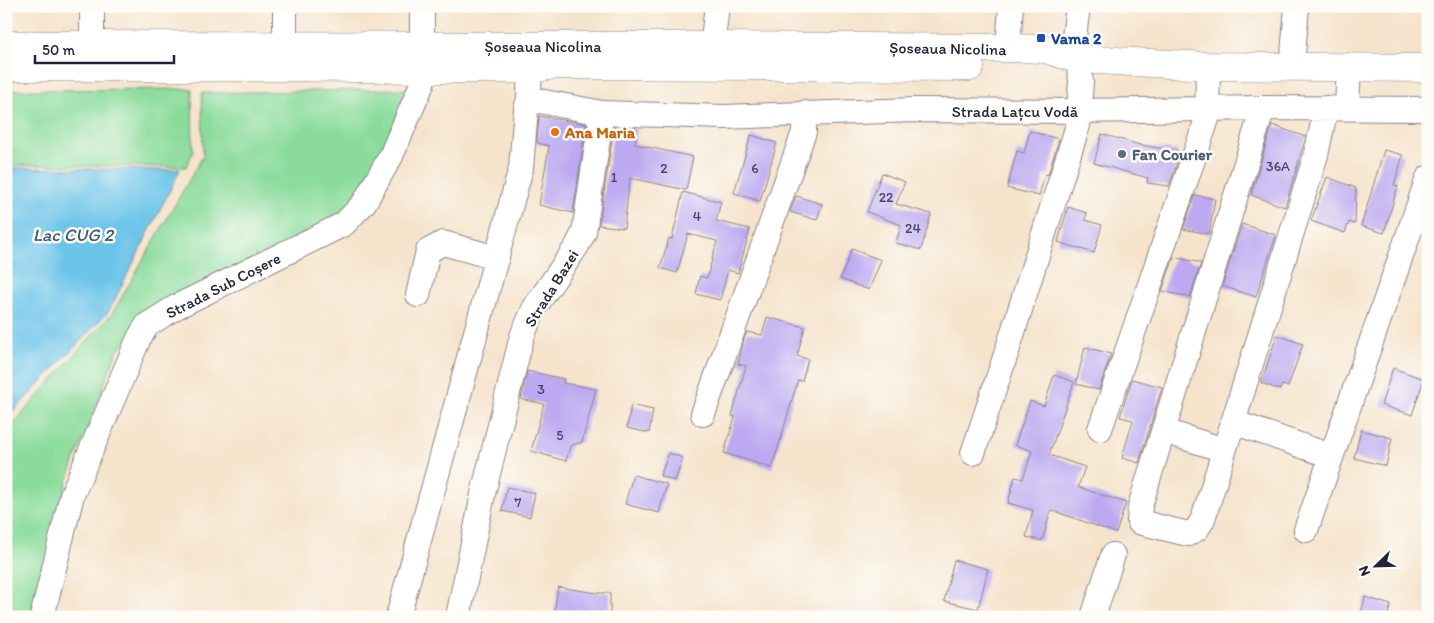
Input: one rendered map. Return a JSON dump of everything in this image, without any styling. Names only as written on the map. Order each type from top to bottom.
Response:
[{"type":"main road","name":"Șoseaua Nicolina","points":[[6,45],[92,56],[530,58],[713,56],[1008,48],[1045,49],[1078,59],[1208,66],[1428,68]]},
{"type":"main road","name":"Șoseaua Nicolina","points":[[6,67],[92,56]]},
{"type":"main road","name":"Șoseaua Nicolina","points":[[713,56],[1046,67],[1078,59]]},
{"type":"street","points":[[92,6],[92,56]]},
{"type":"street","points":[[285,6],[285,56]]},
{"type":"street","name":"Strada Sub Coșere","points":[[42,617],[72,494],[139,338],[147,325],[176,307],[344,224],[364,203],[391,156],[422,84],[422,6]]},
{"type":"street","points":[[713,56],[717,6]]},
{"type":"street","points":[[1008,48],[1011,6]]},
{"type":"street","points":[[973,453],[1078,125],[1081,81],[1074,37],[1078,6]]},
{"type":"street","points":[[1292,68],[1297,6]]},
{"type":"street","points":[[398,617],[521,168],[526,109],[529,99],[530,58]]},
{"type":"street","points":[[1100,430],[1207,120],[1208,66]]},
{"type":"street","points":[[1263,108],[1140,506],[1139,522],[1188,534],[1197,530],[1203,519],[1316,155],[1336,108],[1349,68]]},
{"type":"street","points":[[529,99],[602,113]]},
{"type":"street","name":"Strada Lațcu Vodă","points":[[602,113],[724,116],[913,110],[1428,109]]},
{"type":"street","name":"Strada Bazei","points":[[458,617],[483,494],[522,336],[535,307],[577,246],[584,232],[602,113]]},
{"type":"street","points":[[703,414],[804,132],[804,113]]},
{"type":"street","points":[[1306,530],[1428,178]]},
{"type":"street","points":[[418,295],[428,251],[443,243],[496,258]]},
{"type":"street","points":[[1233,422],[1331,456]]},
{"type":"street","points":[[1164,431],[1224,450]]},
{"type":"street","points":[[1094,617],[1113,555]]},
{"type":"green space","points":[[192,89],[193,152],[186,167],[6,165],[6,90]]},
{"type":"green space","points":[[410,89],[375,163],[344,214],[147,316],[117,351],[68,478],[33,617],[6,617],[6,432],[113,312],[203,156],[202,93]]},
{"type":"water","name":"Lac CUG 2","points":[[6,168],[180,170],[109,311],[6,419]]},
{"type":"building","points":[[539,116],[586,124],[573,213],[539,205],[549,146],[537,143]]},
{"type":"building","points":[[1272,125],[1306,137],[1285,207],[1251,195]]},
{"type":"building","points":[[614,127],[637,129],[635,144],[693,157],[686,190],[630,178],[624,228],[599,225]]},
{"type":"building","points":[[1030,131],[1059,139],[1048,175],[1045,174],[1039,196],[1007,188],[1017,151],[1024,153]]},
{"type":"building","points":[[1102,134],[1140,145],[1178,151],[1176,167],[1169,186],[1147,183],[1148,178],[1094,163]]},
{"type":"building","points":[[751,135],[777,143],[760,201],[734,193]]},
{"type":"building","points":[[1384,150],[1403,155],[1394,185],[1398,186],[1384,233],[1361,226]]},
{"type":"building","points":[[882,173],[905,182],[896,204],[931,214],[921,250],[896,243],[901,225],[867,212]]},
{"type":"building","points":[[1327,177],[1356,188],[1355,224],[1349,222],[1345,233],[1311,221]]},
{"type":"building","points":[[683,192],[721,202],[716,221],[750,229],[738,273],[728,270],[720,300],[696,294],[700,276],[707,278],[717,241],[688,234],[677,273],[660,268],[669,238],[672,239]]},
{"type":"building","points":[[1195,195],[1215,199],[1209,234],[1183,229]]},
{"type":"building","points":[[796,196],[822,204],[817,220],[790,212]]},
{"type":"building","points":[[1068,207],[1087,213],[1085,220],[1102,225],[1094,253],[1058,242]]},
{"type":"building","points":[[1242,224],[1276,235],[1256,297],[1222,286]]},
{"type":"building","points":[[852,249],[881,260],[869,290],[840,279]]},
{"type":"building","points":[[1174,257],[1201,263],[1190,297],[1162,291]]},
{"type":"building","points":[[767,317],[805,327],[797,356],[808,359],[802,381],[798,380],[772,468],[724,453],[735,417],[732,416],[746,366],[738,364],[744,339],[747,332],[762,335]]},
{"type":"building","points":[[1277,335],[1303,344],[1288,387],[1282,385],[1280,390],[1261,383]]},
{"type":"building","points":[[1085,347],[1111,354],[1099,390],[1076,384]]},
{"type":"building","points":[[1393,368],[1424,379],[1412,415],[1381,405]]},
{"type":"building","points":[[527,371],[564,379],[563,383],[596,389],[582,442],[570,446],[566,461],[531,451],[544,404],[521,399]]},
{"type":"building","points":[[1054,375],[1074,382],[1049,455],[1085,467],[1078,487],[1126,503],[1116,533],[1051,510],[1042,541],[1026,537],[1033,510],[1008,503],[1015,477],[1023,479],[1032,451],[1015,445],[1030,401],[1044,406]]},
{"type":"building","points":[[1132,379],[1162,387],[1139,463],[1122,458],[1133,420],[1120,417]]},
{"type":"building","points":[[631,405],[653,410],[649,433],[627,428]]},
{"type":"building","points":[[1361,430],[1392,438],[1386,466],[1354,458]]},
{"type":"building","points":[[669,453],[683,458],[675,481],[660,476]]},
{"type":"building","points":[[633,475],[667,484],[659,513],[625,504]]},
{"type":"building","points":[[507,487],[535,493],[530,517],[502,511]]},
{"type":"building","points":[[954,560],[988,569],[978,609],[944,601]]},
{"type":"building","points":[[558,587],[610,593],[610,617],[564,617],[554,615]]},
{"type":"building","points":[[1365,597],[1391,605],[1387,617],[1360,617]]},
{"type":"place","name":"Vama 2","points":[[1041,38]]},
{"type":"place","name":"Ana Maria","points":[[555,132]]},
{"type":"place","name":"Fan Courier","points":[[1122,154]]}]
